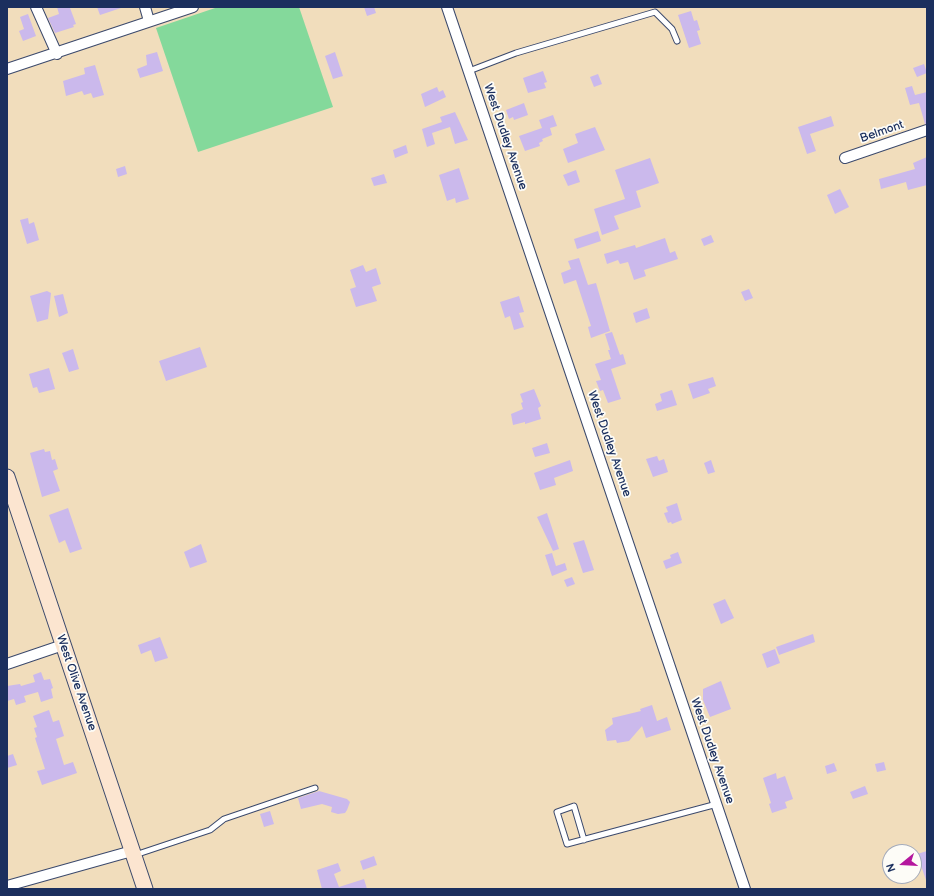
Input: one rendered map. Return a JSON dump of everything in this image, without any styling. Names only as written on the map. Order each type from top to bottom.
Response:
[{"type":"main road","name":"West Olive Avenue","points":[[7,477],[145,889]]},
{"type":"street","points":[[36,7],[56,54]]},
{"type":"street","points":[[144,7],[149,21]]},
{"type":"street","points":[[7,69],[56,54],[193,7]]},
{"type":"street","name":"West Dudley Avenue","points":[[447,7],[745,889]]},
{"type":"street","name":"Belmont","points":[[845,158],[927,130]]},
{"type":"street","points":[[7,664],[63,645]]},
{"type":"street","points":[[7,886],[133,853]]},
{"type":"lane","points":[[469,71],[516,53],[655,12],[672,30],[677,41]]},
{"type":"lane","points":[[133,853],[210,830],[224,819],[315,788]]},
{"type":"lane","points":[[584,840],[574,806],[557,812],[567,844],[584,840],[717,804]]},
{"type":"green space","points":[[218,7],[299,7],[333,107],[198,152],[156,28]]},
{"type":"building","points":[[57,7],[70,8],[76,24],[73,25],[74,27],[55,33],[48,18],[59,14]]},
{"type":"building","points":[[97,7],[121,7],[121,8],[100,15]]},
{"type":"building","points":[[364,7],[374,7],[376,13],[367,16]]},
{"type":"building","points":[[691,11],[694,21],[697,20],[700,30],[697,31],[701,44],[689,48],[678,15]]},
{"type":"building","points":[[28,14],[36,36],[23,41],[19,31],[24,29],[20,17]]},
{"type":"building","points":[[157,52],[163,71],[140,78],[137,69],[147,65],[146,55]]},
{"type":"building","points":[[335,52],[343,76],[333,79],[325,56]]},
{"type":"building","points":[[924,64],[927,73],[917,77],[913,68]]},
{"type":"building","points":[[95,65],[104,95],[93,98],[91,93],[84,95],[82,91],[66,96],[63,81],[85,74],[84,68]]},
{"type":"building","points":[[543,71],[547,82],[544,83],[546,88],[528,93],[523,78]]},
{"type":"building","points":[[598,74],[602,84],[594,87],[590,77]]},
{"type":"building","points":[[912,86],[915,95],[927,92],[927,124],[925,124],[919,103],[910,105],[905,88]]},
{"type":"building","points":[[437,87],[439,92],[443,90],[446,97],[425,107],[421,94]]},
{"type":"building","points":[[524,103],[528,115],[514,120],[513,117],[509,119],[506,110]]},
{"type":"building","points":[[455,112],[468,140],[455,144],[450,127],[432,133],[435,144],[427,147],[422,129],[442,122],[440,117]]},
{"type":"building","points":[[553,115],[557,126],[550,128],[552,135],[542,139],[543,141],[539,143],[540,146],[525,151],[519,136],[542,128],[539,120]]},
{"type":"building","points":[[831,116],[834,126],[810,134],[816,151],[807,154],[798,127]]},
{"type":"building","points":[[595,127],[605,150],[568,163],[563,149],[578,143],[575,134]]},
{"type":"building","points":[[406,145],[408,153],[395,158],[393,150]]},
{"type":"building","points":[[927,157],[927,185],[908,190],[906,182],[881,189],[879,179],[915,169],[913,163]]},
{"type":"building","points":[[650,158],[659,183],[636,191],[641,207],[614,216],[619,229],[602,235],[594,209],[625,199],[615,170]]},
{"type":"building","points":[[125,166],[127,174],[118,177],[116,169]]},
{"type":"building","points":[[459,168],[469,199],[456,203],[455,198],[447,201],[439,175]]},
{"type":"building","points":[[576,170],[580,182],[568,186],[563,175]]},
{"type":"building","points":[[384,174],[387,183],[374,186],[371,178]]},
{"type":"building","points":[[840,189],[849,207],[835,214],[827,195]]},
{"type":"building","points":[[28,218],[29,224],[34,222],[39,240],[27,244],[20,220]]},
{"type":"building","points":[[598,231],[601,241],[577,249],[574,239]]},
{"type":"building","points":[[711,235],[714,242],[704,246],[701,239]]},
{"type":"building","points":[[665,238],[670,253],[675,251],[678,259],[644,270],[646,276],[634,280],[628,262],[620,264],[618,260],[607,264],[604,254],[635,245],[636,248]]},
{"type":"building","points":[[579,258],[588,285],[596,283],[610,331],[591,338],[588,327],[591,326],[576,280],[564,284],[561,273],[571,269],[568,261]]},
{"type":"building","points":[[363,265],[366,272],[376,268],[381,284],[372,287],[377,301],[356,307],[350,289],[356,287],[350,270]]},
{"type":"building","points":[[749,289],[753,298],[745,301],[741,292]]},
{"type":"building","points":[[47,291],[51,293],[48,319],[37,322],[30,296]]},
{"type":"building","points":[[63,294],[68,313],[59,317],[54,296]]},
{"type":"building","points":[[519,296],[524,312],[519,313],[524,327],[514,330],[510,316],[505,318],[500,302]]},
{"type":"building","points":[[647,308],[650,318],[636,323],[633,313]]},
{"type":"building","points":[[612,332],[620,355],[623,354],[626,364],[611,369],[621,399],[608,403],[603,390],[600,391],[596,381],[601,380],[595,364],[611,359],[605,334]]},
{"type":"building","points":[[200,347],[207,367],[166,381],[159,361]]},
{"type":"building","points":[[73,349],[79,369],[69,372],[62,353]]},
{"type":"building","points":[[49,368],[55,389],[39,393],[37,387],[33,388],[29,374]]},
{"type":"building","points":[[713,377],[716,386],[708,389],[710,393],[693,399],[688,384]]},
{"type":"building","points":[[534,389],[541,406],[538,408],[541,419],[525,424],[525,422],[513,425],[511,414],[523,409],[521,403],[523,402],[520,394]]},
{"type":"building","points":[[672,390],[677,405],[657,411],[655,404],[662,401],[660,394]]},
{"type":"building","points":[[547,443],[550,453],[535,457],[532,448]]},
{"type":"building","points":[[44,449],[45,452],[50,451],[52,460],[55,459],[58,469],[53,471],[60,491],[42,497],[30,453]]},
{"type":"building","points":[[657,456],[659,461],[664,459],[668,472],[653,477],[646,459]]},
{"type":"building","points":[[570,460],[573,471],[554,478],[556,485],[540,490],[534,473]]},
{"type":"building","points":[[711,460],[715,472],[708,474],[704,463]]},
{"type":"building","points":[[677,503],[682,520],[672,524],[671,522],[668,523],[664,513],[668,512],[666,507]]},
{"type":"building","points":[[68,508],[82,549],[70,553],[65,540],[59,543],[49,515]]},
{"type":"building","points":[[547,513],[559,549],[553,551],[537,517]]},
{"type":"building","points":[[584,540],[594,570],[583,573],[573,543]]},
{"type":"building","points":[[201,544],[207,562],[190,568],[184,552]]},
{"type":"building","points":[[678,552],[682,563],[666,569],[663,561],[671,558],[670,555]]},
{"type":"building","points":[[552,553],[556,566],[565,563],[567,570],[552,576],[545,555]]},
{"type":"building","points":[[572,577],[575,584],[567,587],[564,580]]},
{"type":"building","points":[[725,599],[734,618],[721,624],[713,604]]},
{"type":"building","points":[[813,634],[815,642],[779,655],[776,647]]},
{"type":"building","points":[[160,637],[168,658],[155,662],[151,650],[141,654],[138,645]]},
{"type":"building","points":[[775,649],[780,663],[767,668],[762,654]]},
{"type":"building","points":[[41,672],[44,680],[50,679],[53,688],[51,689],[53,698],[41,702],[38,692],[24,696],[26,702],[16,705],[14,699],[7,701],[7,686],[20,684],[21,686],[35,682],[33,675]]},
{"type":"building","points":[[721,681],[731,709],[710,717],[703,700],[703,689]]},
{"type":"building","points":[[652,705],[657,721],[667,717],[671,730],[646,738],[642,726],[629,741],[617,743],[616,740],[607,741],[605,730],[613,724],[612,718],[641,711],[640,709]]},
{"type":"building","points":[[49,710],[53,722],[59,720],[64,736],[56,739],[64,765],[73,762],[77,773],[42,785],[37,771],[45,769],[35,738],[37,737],[34,728],[37,727],[33,716]]},
{"type":"building","points":[[13,754],[17,765],[7,768],[7,756]]},
{"type":"building","points":[[884,762],[886,770],[877,772],[875,764]]},
{"type":"building","points":[[834,763],[837,771],[827,774],[825,766]]},
{"type":"building","points":[[776,773],[777,779],[785,776],[793,799],[785,802],[787,808],[772,813],[769,804],[771,803],[763,778]]},
{"type":"building","points":[[865,786],[868,794],[853,799],[850,792]]},
{"type":"building","points":[[319,791],[347,799],[350,802],[345,813],[338,814],[331,812],[332,807],[322,804],[301,809],[298,798]]},
{"type":"building","points":[[270,811],[274,824],[264,827],[260,814]]},
{"type":"building","points":[[927,851],[927,880],[922,868],[922,852]]},
{"type":"building","points":[[374,856],[377,865],[363,870],[360,861]]},
{"type":"building","points":[[338,863],[341,871],[334,874],[339,887],[364,879],[367,889],[322,889],[317,870]]}]
